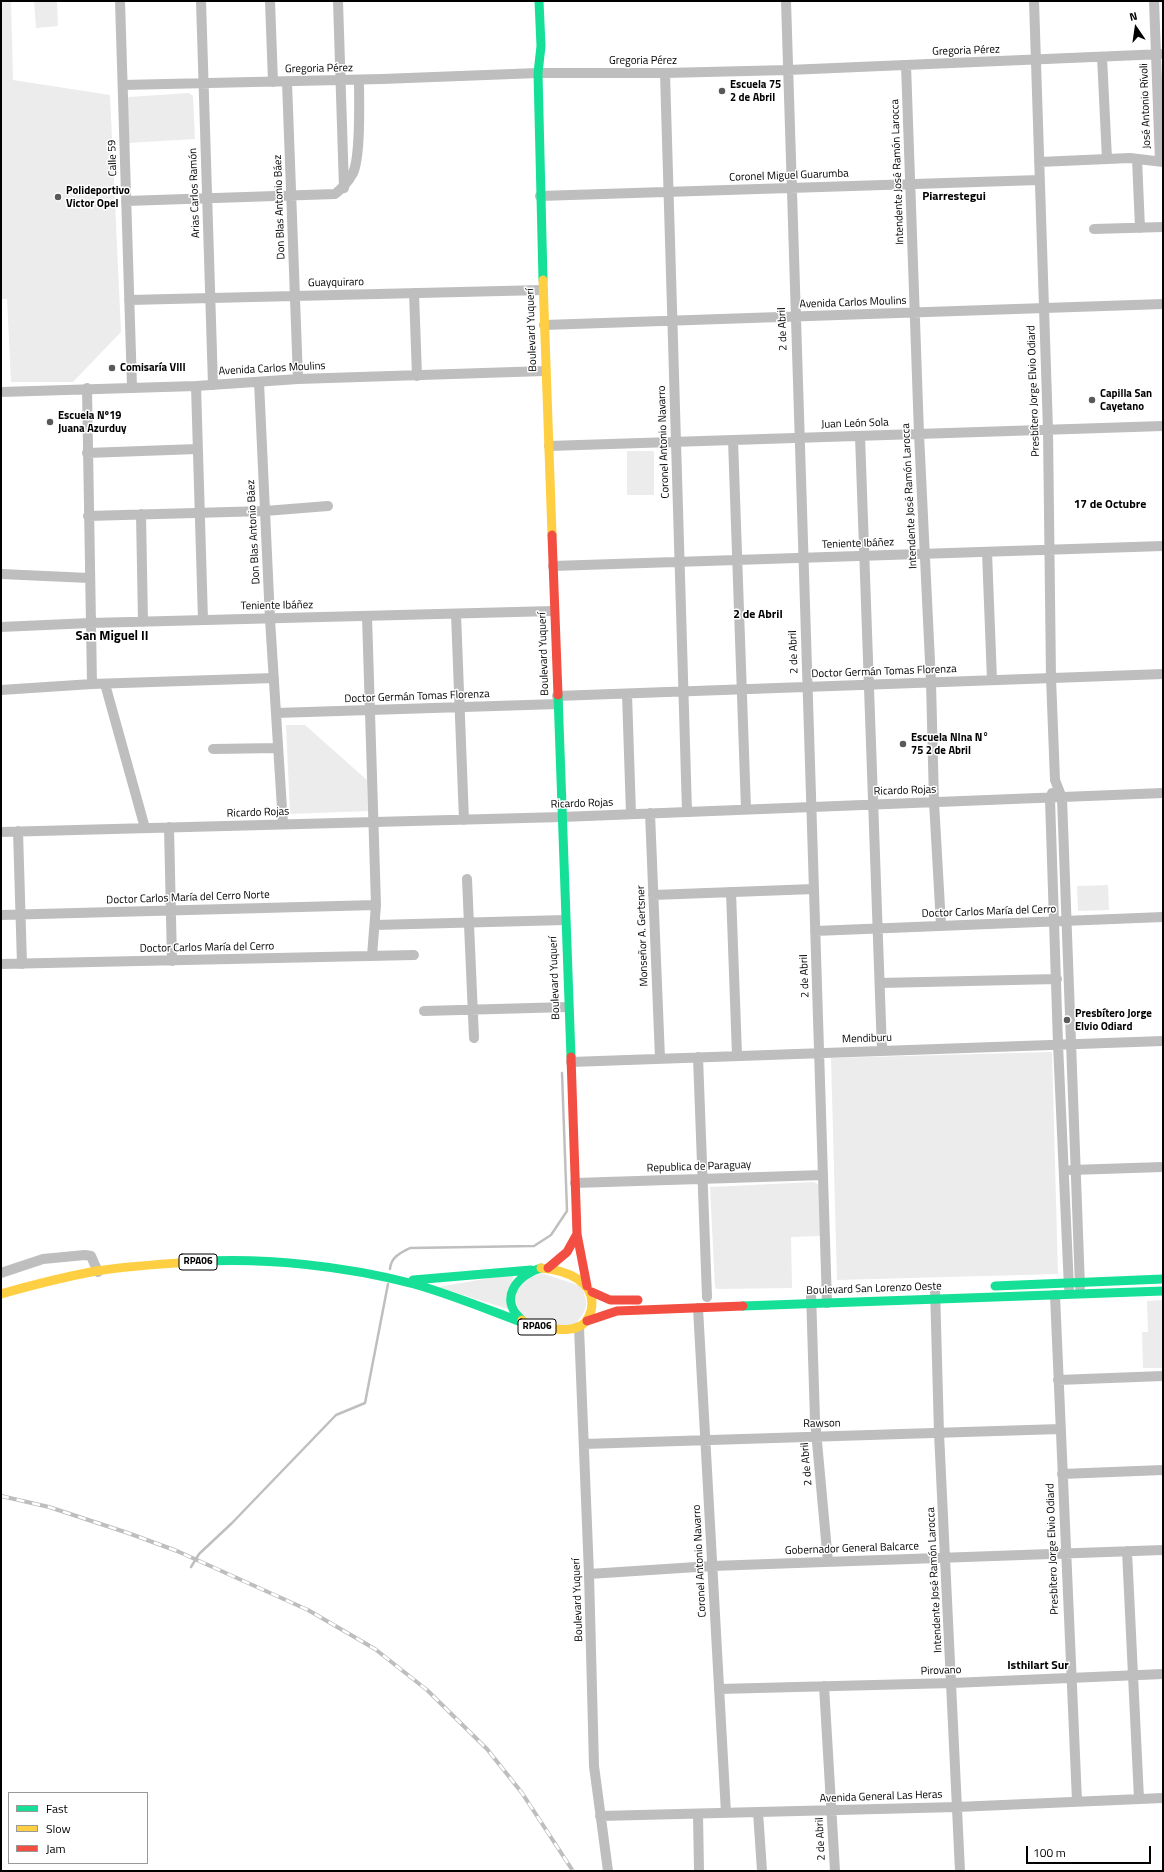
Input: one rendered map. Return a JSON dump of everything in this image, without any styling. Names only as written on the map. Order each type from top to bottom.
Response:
[{"type":"main road","name":"Boulevard Yuquerí","points":[[531,1],[532,44],[538,73]]},
{"type":"main road","name":"Boulevard Yuquerí","points":[[539,1],[541,46],[538,73],[545,371],[568,1007],[577,1234],[590,1289]]},
{"type":"main road","points":[[548,1268],[567,1252],[577,1234]]},
{"type":"main road","name":"RPA06","points":[[1,1294],[54,1279],[158,1264],[206,1261],[272,1262],[344,1270],[397,1280],[431,1290],[528,1325],[555,1330],[569,1330],[583,1324]]},
{"type":"main road","name":"RPA06","points":[[397,1280],[427,1280],[548,1268],[566,1273],[590,1289]]},
{"type":"main road","name":"RPA06","points":[[528,1325],[513,1307],[511,1295],[513,1284],[520,1277],[531,1270]]},
{"type":"main road","points":[[982,1286],[1163,1279]]},
{"type":"main road","points":[[590,1289],[610,1300],[649,1299]]},
{"type":"main road","points":[[583,1324],[592,1308],[590,1289]]},
{"type":"main road","name":"Boulevard San Lorenzo Oeste","points":[[583,1324],[617,1311],[827,1303],[935,1291],[1055,1295],[1163,1291]]},
{"type":"main road","name":"Boulevard San Lorenzo Oeste","points":[[808,1293],[831,1292]]},
{"type":"street","name":"Calle 59","points":[[120,1],[132,387]]},
{"type":"street","name":"Arias Carlos Ramón","points":[[201,1],[213,385]]},
{"type":"street","points":[[270,1],[273,82]]},
{"type":"street","points":[[338,1],[344,188]]},
{"type":"street","name":"2 de Abril","points":[[786,1],[823,1175],[831,1292],[827,1303]]},
{"type":"street","name":"Presbítero Jorge Elvio Odiard","points":[[1034,1],[1048,430],[1051,678],[1055,780],[1050,798],[1058,1044],[1070,1294]]},
{"type":"street","name":"José Antonio Rívoli","points":[[1154,1],[1160,54],[1162,161]]},
{"type":"street","name":"Gregoria Pérez","points":[[123,85],[359,80],[538,73],[665,73],[788,70],[1160,54]]},
{"type":"street","points":[[1102,57],[1107,159]]},
{"type":"street","name":"Intendente José Ramón Larocca","points":[[906,66],[914,312],[931,682],[934,802],[941,925]]},
{"type":"street","name":"Coronel Antonio Navarro","points":[[665,73],[687,811]]},
{"type":"street","points":[[126,201],[335,194],[344,188],[353,172],[357,157],[359,80]]},
{"type":"street","name":"Don Blas Antonio Báez","points":[[288,82],[298,379]]},
{"type":"street","points":[[1039,162],[1107,159],[1162,161]]},
{"type":"street","points":[[1137,159],[1140,228]]},
{"type":"street","name":"Coronel Miguel Guarumba","points":[[540,196],[1039,180]]},
{"type":"street","points":[[1094,229],[1163,227]]},
{"type":"street","name":"Guayquiraro","points":[[129,300],[543,290]]},
{"type":"street","points":[[414,293],[417,376]]},
{"type":"street","name":"Avenida Carlos Moulins","points":[[544,325],[1163,304]]},
{"type":"street","name":"Avenida Carlos Moulins","points":[[1,392],[87,388],[196,386],[298,379],[545,371]]},
{"type":"street","name":"Don Blas Antonio Báez","points":[[259,382],[270,619],[283,824]]},
{"type":"street","points":[[196,386],[204,620]]},
{"type":"street","points":[[87,388],[89,578],[92,684]]},
{"type":"street","name":"Juan León Sola","points":[[548,446],[1163,426]]},
{"type":"street","points":[[860,436],[882,1051]]},
{"type":"street","points":[[733,440],[746,809]]},
{"type":"street","points":[[87,453],[197,449]]},
{"type":"street","points":[[88,516],[265,511],[328,506]]},
{"type":"street","points":[[140,514],[143,622]]},
{"type":"street","name":"Teniente Ibáñez","points":[[553,566],[1163,546]]},
{"type":"street","points":[[987,552],[992,680]]},
{"type":"street","points":[[1,574],[89,578]]},
{"type":"street","name":"Teniente Ibáñez","points":[[1,627],[90,623],[554,611]]},
{"type":"street","points":[[456,614],[464,820]]},
{"type":"street","points":[[367,616],[376,905],[372,956]]},
{"type":"street","name":"Doctor Germán Tomas Florenza","points":[[276,713],[460,708],[627,694],[684,691],[1163,674]]},
{"type":"street","points":[[1,690],[92,684],[274,678]]},
{"type":"street","points":[[105,684],[145,828]]},
{"type":"street","points":[[627,694],[631,814]]},
{"type":"street","points":[[214,749],[278,748]]},
{"type":"street","name":"Presbítero Jorge Elvio Odiard","points":[[1055,780],[1062,798],[1080,1294]]},
{"type":"street","name":"Ricardo Rojas","points":[[1,832],[562,817],[1163,793]]},
{"type":"street","name":"Monseñor A. Gertsner","points":[[650,813],[660,1058]]},
{"type":"street","points":[[169,827],[172,961]]},
{"type":"street","points":[[18,831],[22,964]]},
{"type":"street","points":[[467,879],[474,1038]]},
{"type":"street","points":[[653,895],[814,889]]},
{"type":"street","points":[[731,892],[737,1055]]},
{"type":"street","name":"Doctor Carlos María del Cerro Norte","points":[[1,915],[376,905]]},
{"type":"street","name":"Doctor Carlos María del Cerro","points":[[815,931],[1163,917]]},
{"type":"street","points":[[375,925],[565,920]]},
{"type":"street","name":"Doctor Carlos María del Cerro","points":[[1,964],[414,955]]},
{"type":"street","points":[[880,983],[1056,979]]},
{"type":"street","points":[[424,1011],[568,1007]]},
{"type":"street","name":"Mendiburu","points":[[571,1062],[1163,1041]]},
{"type":"street","points":[[698,1057],[707,1297]]},
{"type":"street","points":[[1065,1170],[1163,1167]]},
{"type":"street","name":"Republica de Paraguay","points":[[575,1183],[823,1175]]},
{"type":"street","points":[[1,1272],[43,1259],[84,1255],[91,1256],[98,1272]]},
{"type":"street","name":"Intendente José Ramón Larocca","points":[[935,1291],[960,1871]]},
{"type":"street","name":"2 de Abril","points":[[808,1293],[811,1304],[815,1420],[828,1562]]},
{"type":"street","name":"Presbítero Jorge Elvio Odiard","points":[[1055,1295],[1065,1553],[1077,1801]]},
{"type":"street","name":"Coronel Antonio Navarro","points":[[698,1308],[726,1813]]},
{"type":"street","name":"Boulevard Yuquerí","points":[[583,1324],[584,1444],[594,1766],[608,1871]]},
{"type":"street","points":[[1058,1380],[1163,1376]]},
{"type":"street","name":"Rawson","points":[[584,1444],[1060,1429]]},
{"type":"street","points":[[1062,1474],[1163,1470]]},
{"type":"street","name":"Gobernador General Balcarce","points":[[589,1574],[712,1566],[1163,1550]]},
{"type":"street","points":[[1127,1551],[1139,1798]]},
{"type":"street","name":"Pirovano","points":[[719,1689],[952,1683],[1163,1674]]},
{"type":"street","name":"2 de Abril","points":[[824,1686],[835,1871]]},
{"type":"street","name":"Avenida General Las Heras","points":[[600,1816],[957,1807],[1163,1798]]},
{"type":"street","points":[[758,1812],[762,1871]]},
{"type":"street","points":[[698,1814],[699,1871]]},
{"type":"shaded area","name":"Polideportivo Victor Opel","points":[[1,1],[11,1],[13,80],[110,95],[121,332],[73,382],[11,382],[7,299],[1,299]]},
{"type":"shaded area","points":[[34,1],[57,1],[58,26],[36,28]]},
{"type":"shaded area","points":[[189,93],[193,96],[195,139],[127,143],[125,102],[129,97]]},
{"type":"shaded area","points":[[627,451],[654,451],[654,495],[627,495]]},
{"type":"shaded area","points":[[286,725],[305,725],[367,780],[368,811],[290,814]]},
{"type":"shaded area","points":[[1108,885],[1109,910],[1078,911],[1077,886]]},
{"type":"shaded area","points":[[1052,1052],[1058,1274],[837,1280],[831,1058]]},
{"type":"shaded area","points":[[814,1182],[822,1186],[822,1236],[791,1237],[792,1288],[717,1289],[715,1287],[710,1187]]},
{"type":"shaded area","points":[[541,1273],[581,1286],[586,1298],[586,1307],[582,1316],[574,1326],[548,1324],[531,1320],[519,1309],[516,1300],[518,1284]]},
{"type":"shaded area","points":[[513,1274],[511,1310],[438,1287]]},
{"type":"shaded area","points":[[1163,1300],[1163,1368],[1143,1368],[1142,1332],[1148,1332],[1147,1301]]},
{"type":"waterway","points":[[390,1269],[394,1258],[410,1248],[534,1246],[551,1235],[567,1211],[562,1073]]},
{"type":"waterway","points":[[191,1567],[199,1554],[232,1523],[336,1415],[365,1403],[388,1284]]},
{"type":"railway","points":[[1,1496],[49,1507],[177,1551],[308,1610],[375,1649],[427,1690],[487,1749],[522,1793],[573,1871]]},
{"type":"traffic: fast","points":[[539,1],[541,46],[538,73],[543,280]]},
{"type":"traffic: fast","points":[[558,695],[571,1057]]},
{"type":"traffic: fast","points":[[193,1262],[276,1262],[304,1264],[360,1272],[429,1288],[529,1325]]},
{"type":"traffic: fast","points":[[522,1320],[515,1312],[511,1304],[513,1289],[524,1276],[541,1268]]},
{"type":"traffic: fast","points":[[413,1280],[531,1270]]},
{"type":"traffic: fast","points":[[995,1286],[1163,1279]]},
{"type":"traffic: fast","points":[[743,1306],[1163,1291]]},
{"type":"traffic: slow","points":[[543,280],[552,535]]},
{"type":"traffic: slow","points":[[1,1294],[48,1281],[96,1271],[132,1266],[193,1262]]},
{"type":"traffic: slow","points":[[522,1320],[529,1325],[539,1328],[563,1330],[578,1327],[587,1320],[590,1314],[592,1301],[590,1292],[585,1285],[578,1279],[560,1271],[541,1268]]},
{"type":"traffic: jam","points":[[552,535],[558,695]]},
{"type":"traffic: jam","points":[[571,1057],[577,1234],[587,1286]]},
{"type":"traffic: jam","points":[[548,1268],[567,1252],[577,1234]]},
{"type":"traffic: jam","points":[[592,1292],[610,1300],[638,1300]]},
{"type":"traffic: jam","points":[[587,1321],[617,1311],[743,1306]]},
{"type":"place","name":"Escuela 75 2 de Abril","points":[[722,91]]},
{"type":"place","name":"Polideportivo Victor Opel","points":[[58,197]]},
{"type":"place","name":"Comisaría VIII","points":[[112,368]]},
{"type":"place","name":"Capilla San Cayetano","points":[[1092,400]]},
{"type":"place","name":"Escuela Nº19 Juana Azurduy","points":[[50,422]]},
{"type":"place","name":"Escuela NIna N° 75 2 de Abril","points":[[903,744]]},
{"type":"place","name":"Presbítero Jorge Elvio Odiard","points":[[1067,1020]]},
{"type":"district","name":"Piarrestegui","points":[[954,197]]},
{"type":"district","name":"17 de Octubre","points":[[1110,505]]},
{"type":"district","name":"2 de Abril","points":[[758,615]]},
{"type":"district","name":"San Miguel II","points":[[112,637]]},
{"type":"district","name":"Isthilart Sur","points":[[1038,1666]]}]
